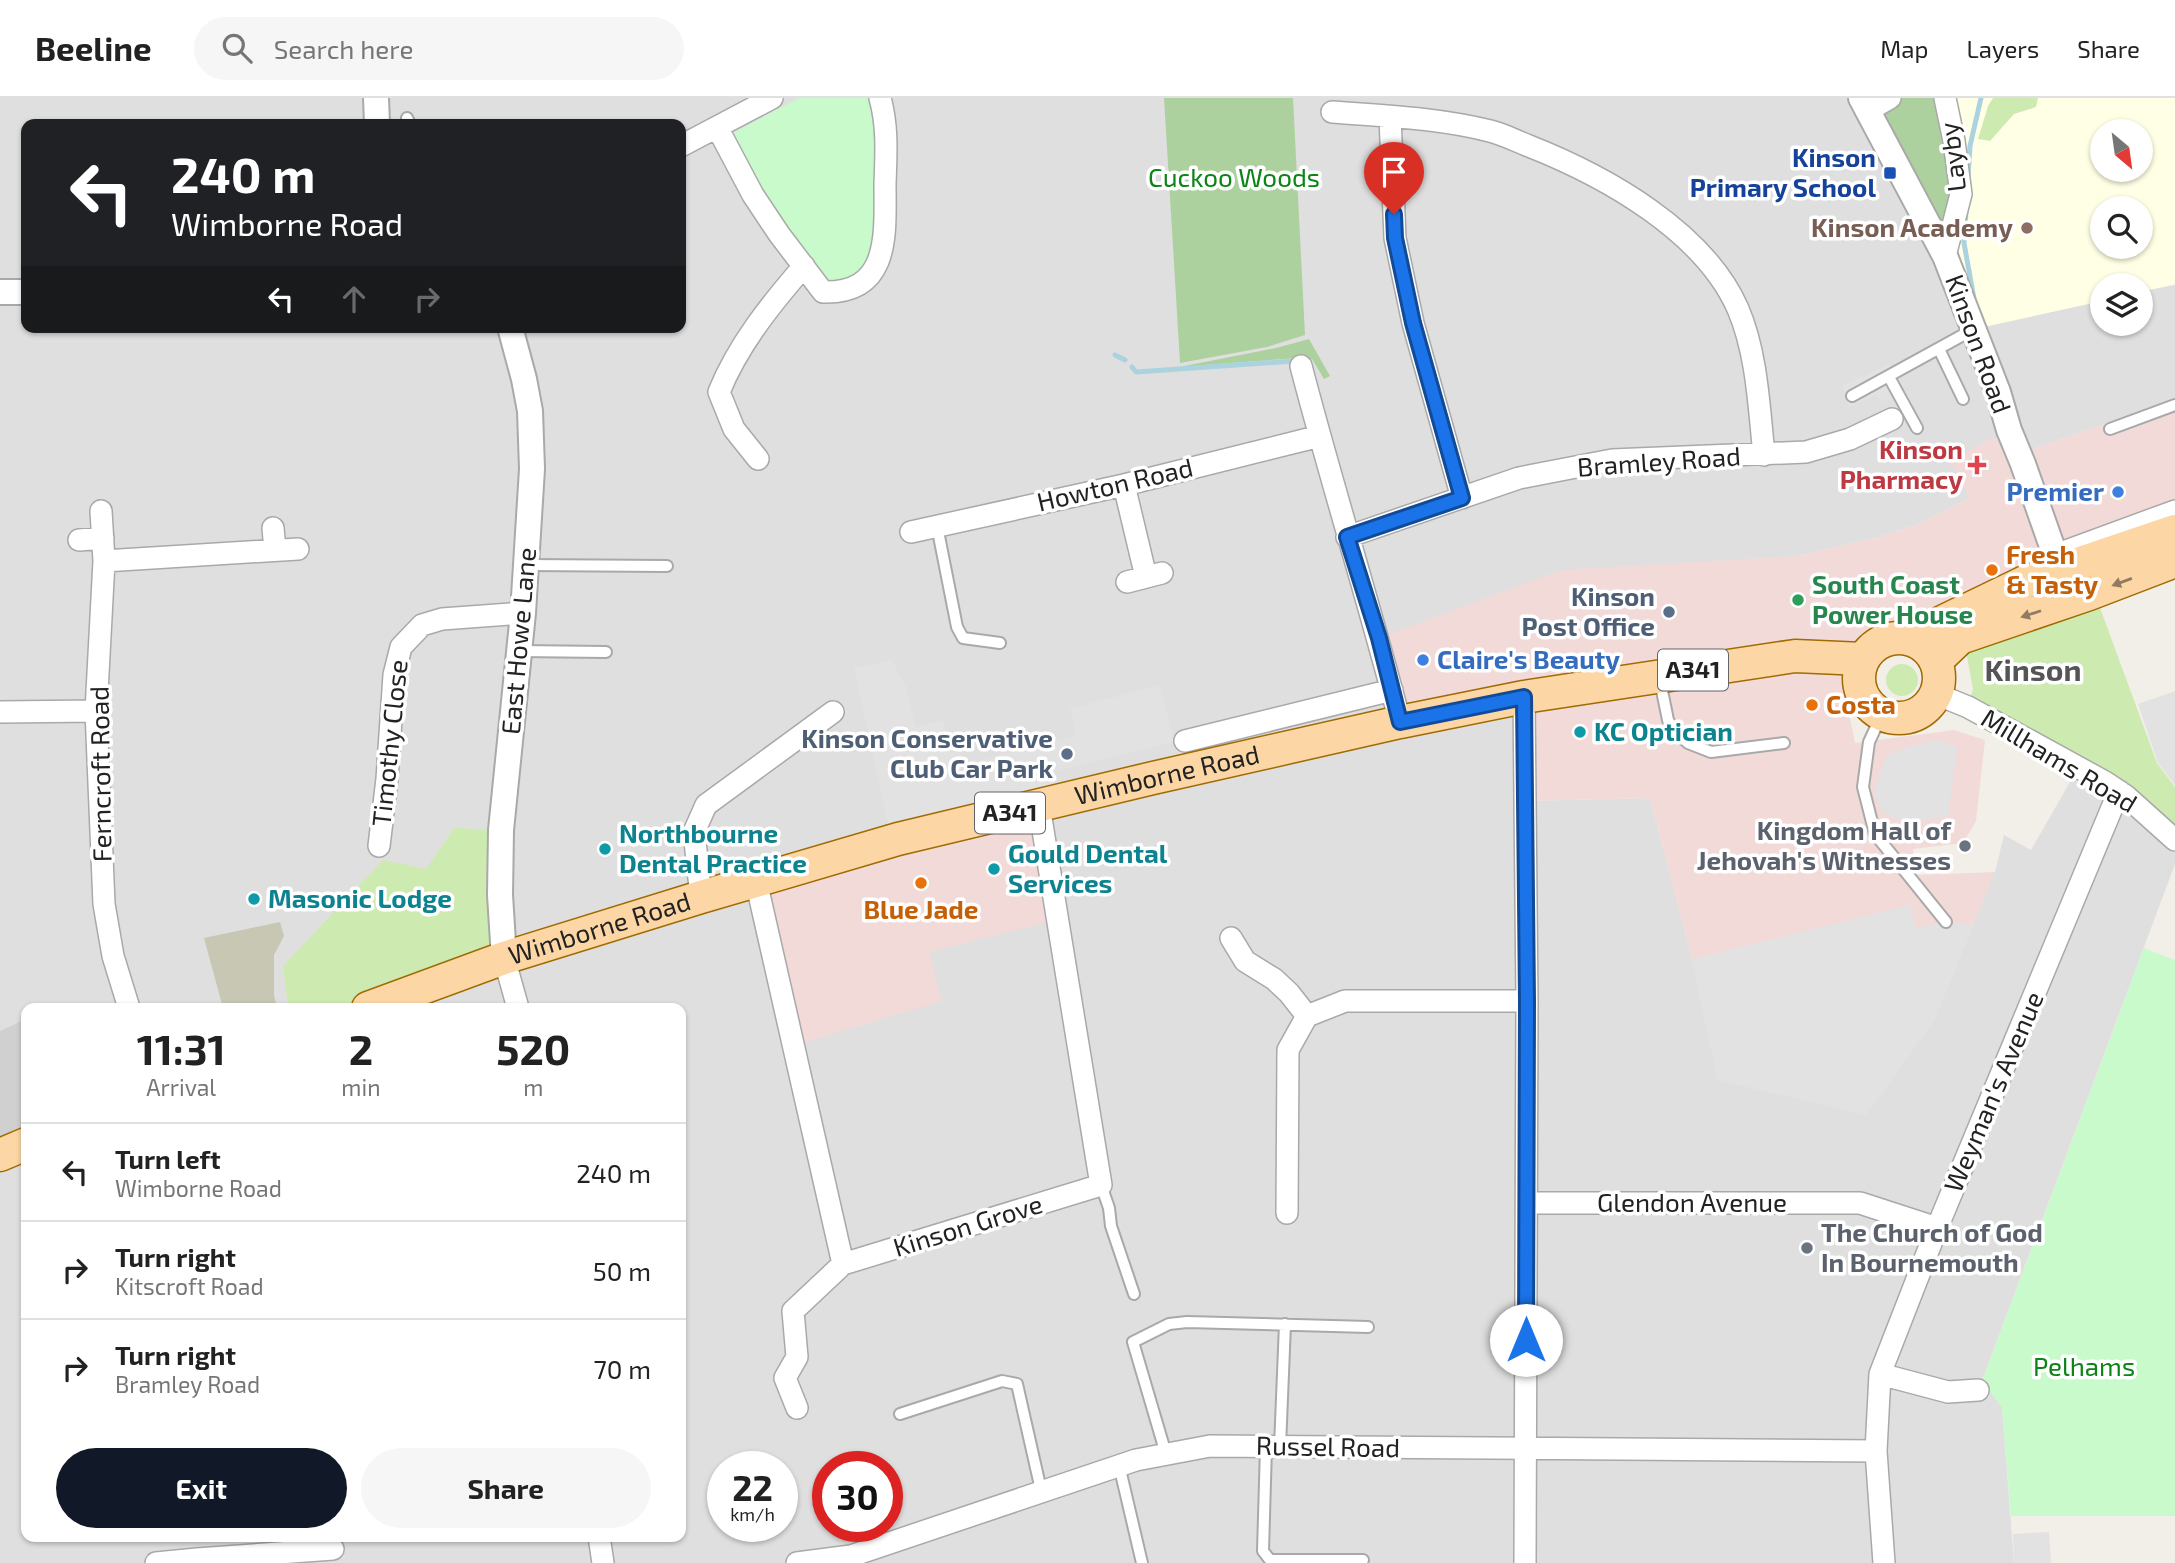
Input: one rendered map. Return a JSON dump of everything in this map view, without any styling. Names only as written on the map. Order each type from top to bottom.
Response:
[{"type":"main road","points":[[1909,638],[1930,651],[1936,661],[1940,683],[1936,694],[1923,711],[1913,716],[1892,718],[1872,707],[1859,685],[1863,659],[1878,643],[1888,639],[1909,638],[2027,581],[2057,562],[2175,531]]},
{"type":"main road","points":[[1936,661],[1960,638],[2068,602],[2175,561]]},
{"type":"main road","name":"Wimborne Road","points":[[382,1003],[504,958],[898,839],[1400,722],[1524,697],[1795,656],[1863,659]]},
{"type":"main road","points":[[0,1155],[21,1146]]},
{"type":"street","points":[[376,98],[377,119]]},
{"type":"street","points":[[686,143],[772,98]]},
{"type":"street","points":[[717,127],[753,195],[779,234],[824,292],[841,293],[857,286],[876,267],[885,242],[887,130],[880,98]]},
{"type":"street","name":"Layby","points":[[1945,98],[1961,194],[1945,256]]},
{"type":"street","name":"Kinson Road","points":[[1873,102],[1945,256],[1975,329],[2057,562],[2068,602]]},
{"type":"street","points":[[1332,112],[1429,120],[1491,131],[1571,163],[1637,203],[1689,241],[1710,264],[1737,306],[1745,327],[1764,455]]},
{"type":"street","points":[[1390,117],[1395,238],[1413,323],[1462,498]]},
{"type":"street","points":[[758,459],[734,429],[719,391],[730,365],[778,296],[804,266]]},
{"type":"street","points":[[0,292],[21,292]]},
{"type":"street","name":"East Howe Lane","points":[[504,958],[500,830],[523,613],[532,469],[531,421],[524,379],[512,333]]},
{"type":"street","points":[[1301,366],[1347,537],[1379,638],[1400,722]]},
{"type":"street","name":"Bramley Road","points":[[1347,537],[1519,478],[1612,460],[1806,452],[1839,443],[1892,419]]},
{"type":"street","name":"Howton Road","points":[[911,533],[1124,485],[1320,436]]},
{"type":"street","points":[[1124,485],[1145,578]]},
{"type":"street","name":"Ferncroft Road","points":[[101,511],[104,561],[96,711],[104,904],[113,956],[127,1003]]},
{"type":"street","points":[[2057,562],[2175,511]]},
{"type":"street","points":[[273,528],[275,550]]},
{"type":"street","points":[[79,540],[103,538]]},
{"type":"street","points":[[104,561],[298,549]]},
{"type":"street","name":"Timothy Close","points":[[379,846],[394,675],[401,647],[422,625],[442,619],[523,613]]},
{"type":"street","name":"Wimborne Road","points":[[1185,741],[1392,691]]},
{"type":"street","name":"Millhams Road","points":[[1936,694],[1968,707],[2028,739],[2119,792],[2175,840]]},
{"type":"street","points":[[1524,697],[1527,1001],[1525,1563]]},
{"type":"street","points":[[0,712],[96,711]]},
{"type":"street","points":[[701,897],[694,832],[706,805],[833,712]]},
{"type":"street","name":"Weyman's Avenue","points":[[1884,1563],[1876,1451],[1880,1374],[1937,1228],[2119,792]]},
{"type":"street","points":[[1039,806],[1101,1185]]},
{"type":"street","points":[[756,881],[843,1264],[793,1311],[797,1357],[785,1378],[797,1408]]},
{"type":"street","points":[[1231,939],[1245,961],[1274,979],[1307,1016]]},
{"type":"street","points":[[504,958],[517,1003]]},
{"type":"street","points":[[1287,1213],[1288,1050],[1307,1016],[1345,1001],[1527,1001]]},
{"type":"street","name":"Kinson Grove","points":[[843,1264],[1101,1185]]},
{"type":"street","name":"Glendon Avenue","points":[[1527,1203],[1860,1203],[1937,1228]]},
{"type":"street","points":[[1880,1374],[1948,1392],[1978,1390]]},
{"type":"street","name":"Russel Road","points":[[797,1563],[851,1556],[1119,1465],[1210,1446],[1876,1451]]},
{"type":"street","points":[[600,1542],[603,1563]]},
{"type":"street","points":[[156,1563],[333,1549]]},
{"type":"lane","points":[[1852,396],[1975,329]]},
{"type":"lane","points":[[1939,349],[1964,399]]},
{"type":"lane","points":[[1889,377],[1917,428]]},
{"type":"lane","points":[[2110,429],[2175,405]]},
{"type":"lane","points":[[937,526],[957,627],[963,638],[1000,643]]},
{"type":"lane","points":[[526,565],[667,566]]},
{"type":"lane","points":[[519,651],[606,652]]},
{"type":"lane","points":[[1659,675],[1668,720],[1674,731],[1688,743],[1711,752],[1784,743]]},
{"type":"lane","points":[[1882,714],[1869,742],[1863,787],[1875,834],[1946,922]]},
{"type":"lane","points":[[1101,1185],[1109,1208],[1111,1226],[1134,1294]]},
{"type":"lane","points":[[1166,1454],[1133,1342],[1169,1324],[1187,1322],[1368,1327]]},
{"type":"lane","points":[[1285,1324],[1263,1551],[1270,1560],[1363,1560]]},
{"type":"lane","points":[[900,1414],[1002,1381],[1017,1384],[1041,1490]]},
{"type":"lane","points":[[1119,1465],[1142,1563]]},
{"type":"shaded area","points":[[0,98],[1890,98],[1974,329],[2090,304],[2090,336],[2153,336],[2153,289],[2175,285],[2175,400],[2030,450],[1992,438],[1970,498],[1916,525],[1876,538],[1797,556],[1524,697],[1526,801],[1650,798],[1692,959],[1718,1080],[1995,872],[2004,835],[2031,850],[2078,768],[2175,842],[2175,864],[1982,1381],[2002,1407],[2014,1563],[0,1563],[0,1159],[21,1149],[21,1542],[686,1542],[686,1003],[21,1003],[21,1143],[0,1153]]},
{"type":"shaded area","name":"Kinson Academy","points":[[1945,98],[2175,98],[2175,284],[2153,289],[2153,273],[2090,273],[2090,304],[1974,329],[1945,256]]},
{"type":"shaded area","points":[[1889,364],[1905,395],[1884,402],[1875,395],[1849,407],[1842,386]]},
{"type":"shaded area","points":[[2175,400],[2175,513],[2057,553],[2030,450]]},
{"type":"shaded area","points":[[1992,438],[2014,445],[2054,565],[1895,638],[1401,720],[1379,638],[1561,570],[1797,556],[1876,538],[1916,525],[1970,498],[1950,460]]},
{"type":"shaded area","name":"Kinson Conservative Club Car Park","points":[[892,660],[906,687],[916,727],[943,720],[948,738],[955,736],[962,765],[1076,736],[1070,709],[1159,685],[1175,742],[1055,771],[1057,783],[889,830],[854,668]]},
{"type":"shaded area","points":[[1839,662],[1855,743],[1954,730],[1985,740],[1976,821],[1963,843],[1913,849],[1915,875],[1995,872],[1934,1021],[1866,1115],[1718,1080],[1692,959],[1650,798],[1526,801],[1529,706]]},
{"type":"shaded area","points":[[2175,691],[2175,785],[2158,763],[2138,704]]},
{"type":"shaded area","points":[[1939,739],[1957,748],[1948,816],[1906,824],[1882,812],[1874,792],[1886,757],[1905,748]]},
{"type":"shaded area","points":[[1039,806],[1059,919],[929,952],[942,1001],[793,1046],[756,881]]},
{"type":"shaded area","points":[[1910,905],[1916,928],[1946,922],[1974,925],[1934,1021],[1866,1115],[1718,1080],[1692,959]]},
{"type":"shaded area","points":[[280,922],[284,936],[274,955],[276,1003],[222,1003],[204,938]]},
{"type":"shaded area","points":[[21,1021],[21,1127],[0,1136],[0,1031]]},
{"type":"shaded area","points":[[2049,1532],[2051,1563],[2014,1563],[2013,1534]]},
{"type":"green space","points":[[799,98],[871,98],[879,126],[874,260],[854,279],[825,285],[758,188],[733,133]]},
{"type":"green space","name":"Cuckoo Woods","points":[[1164,98],[1293,98],[1305,335],[1267,347],[1180,363]]},
{"type":"green space","points":[[1892,98],[1944,98],[1960,194],[1945,253],[1870,111]]},
{"type":"green space","points":[[1993,98],[2038,98],[2036,107],[2014,114],[1990,141],[1978,139]]},
{"type":"green space","points":[[1309,339],[1330,376],[1324,379],[1312,359],[1302,364],[1298,358],[1179,367],[1276,348]]},
{"type":"green space","points":[[2095,594],[2157,763],[2175,787],[2175,839],[1968,706],[1973,689],[1964,641]]},
{"type":"green space","points":[[1902,664],[1913,669],[1918,680],[1913,691],[1902,696],[1891,691],[1886,680],[1891,669]]},
{"type":"green space","points":[[454,828],[501,830],[504,958],[382,1003],[287,1003],[283,966],[383,860],[426,869]]},
{"type":"green space","name":"Pelhams","points":[[2144,948],[2175,960],[2175,1516],[2011,1516],[2002,1407],[1982,1381]]},
{"type":"waterway","points":[[1968,177],[1970,146],[1981,98]]},
{"type":"waterway","points":[[1966,212],[1964,243],[1974,299]]},
{"type":"waterway","points":[[1115,355],[1125,360]]},
{"type":"waterway","points":[[1132,367],[1136,372],[1295,361]]},
{"type":"place","name":"Kinson Primary School","points":[[1890,173]]},
{"type":"place","name":"Kinson Academy","points":[[2027,228]]},
{"type":"place","name":"Kinson Pharmacy","points":[[1977,465]]},
{"type":"place","name":"Premier","points":[[2118,492]]},
{"type":"place","name":"Fresh & Tasty","points":[[1992,570]]},
{"type":"place","name":"South Coast Power House","points":[[1798,600]]},
{"type":"place","name":"Kinson Post Office","points":[[1669,612]]},
{"type":"place","name":"Claire's Beauty","points":[[1423,660]]},
{"type":"place","name":"Costa","points":[[1812,705]]},
{"type":"place","name":"KC Optician","points":[[1580,732]]},
{"type":"place","name":"Kinson Conservative Club Car Park","points":[[1067,754]]},
{"type":"place","name":"Kingdom Hall of Jehovah's Witnesses","points":[[1965,846]]},
{"type":"place","name":"Northbourne Dental Practice","points":[[605,849]]},
{"type":"place","name":"Gould Dental Services","points":[[994,869]]},
{"type":"place","name":"Blue Jade","points":[[921,883]]},
{"type":"place","name":"Masonic Lodge","points":[[254,899]]},
{"type":"place","name":"The Church of God In Bournemouth","points":[[1807,1248]]},
{"type":"district","name":"Kinson","points":[[2033,671]]},
{"type":"route","points":[[1394,214],[1395,238],[1413,323],[1462,498],[1347,537],[1379,638],[1400,722],[1524,697],[1526,1340]]}]
